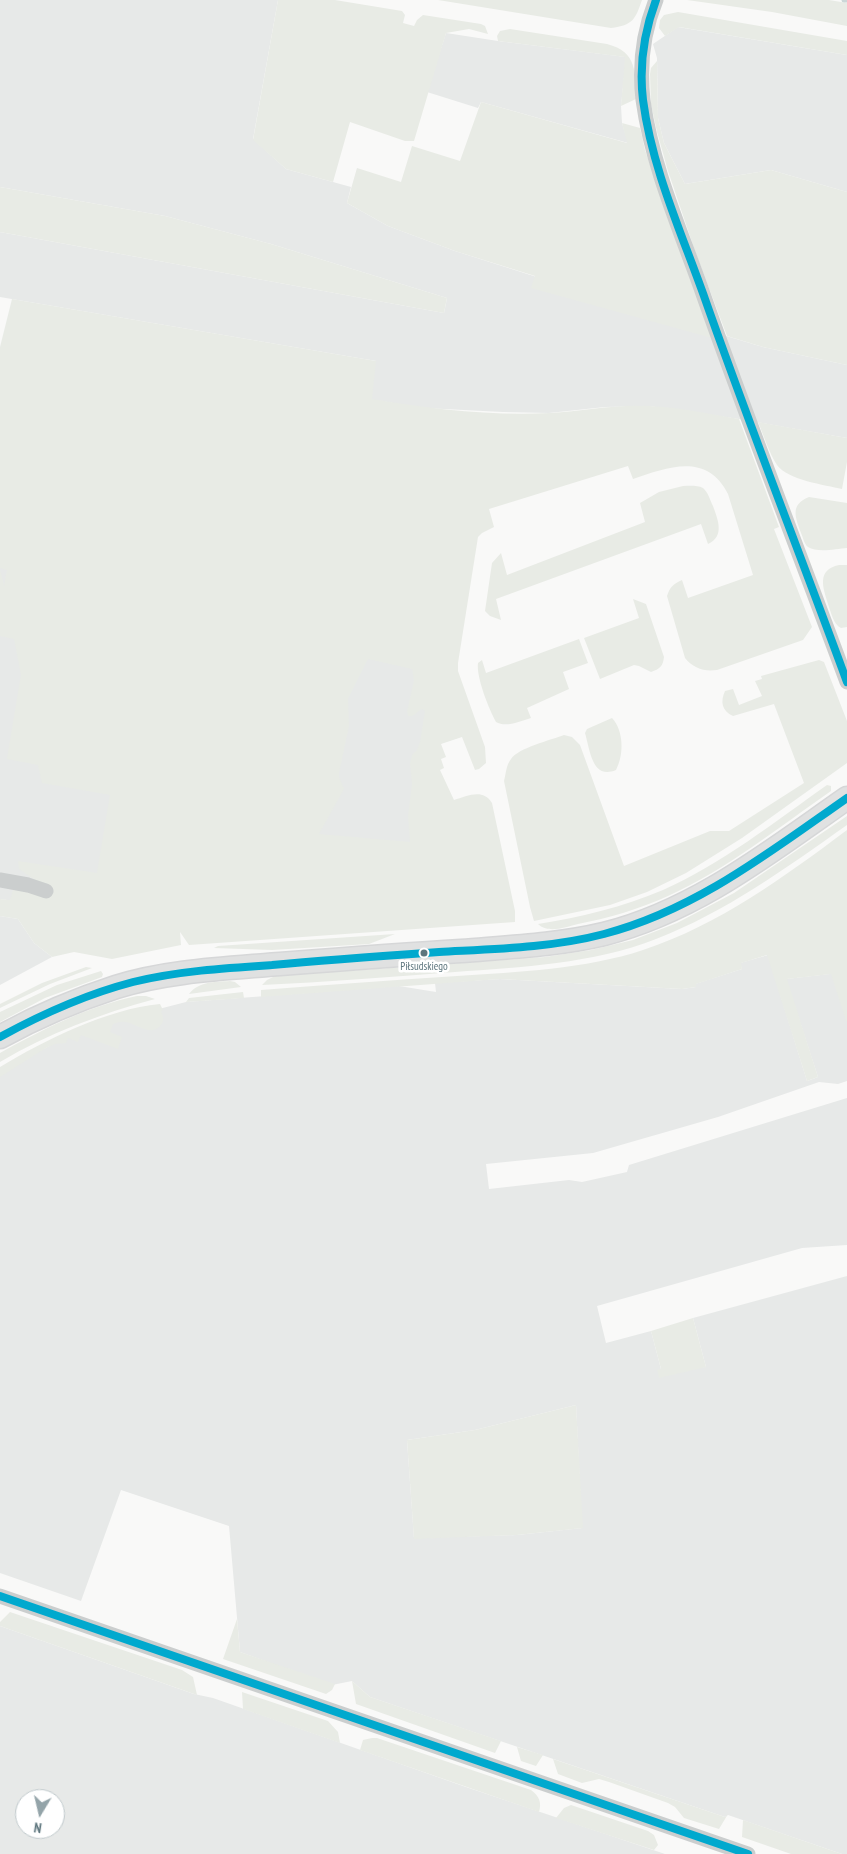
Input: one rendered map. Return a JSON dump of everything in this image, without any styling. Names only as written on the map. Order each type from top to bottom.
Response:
[{"type":"main road","points":[[0,1038],[21,1025],[75,1002],[117,987],[163,976],[221,968],[528,945],[563,941],[610,932],[663,915],[698,898],[788,840],[847,798]]},
{"type":"street","points":[[656,0],[645,32],[641,69],[643,99],[652,148],[740,398],[847,682]]},
{"type":"street","points":[[0,880],[28,885],[46,891]]},
{"type":"street","points":[[0,1596],[748,1854]]},
{"type":"shaded area","points":[[0,0],[278,0],[253,139],[286,169],[351,187],[347,203],[388,226],[455,251],[763,347],[847,365],[847,438],[739,419],[649,406],[605,407],[549,413],[424,408],[381,401],[476,476],[410,927],[28,903],[0,899],[0,429],[376,361],[0,297],[0,232],[444,313],[447,298],[271,244],[165,216],[0,187]]},
{"type":"shaded area","points":[[278,0],[335,0],[402,11],[405,15],[403,23],[414,26],[423,15],[481,24],[485,26],[488,34],[469,29],[446,33],[414,141],[405,141],[350,122],[333,182],[286,169],[253,140]]},
{"type":"shaded area","points":[[438,0],[642,0],[635,17],[629,23],[611,28]]},
{"type":"shaded area","points":[[687,0],[829,0],[847,3],[847,26],[772,12]]},
{"type":"shaded area","points":[[678,12],[847,41],[847,55],[679,27],[665,36],[659,28],[660,20],[664,15]]},
{"type":"shaded area","points":[[678,27],[847,55],[847,192],[771,170],[685,184],[664,143],[658,118],[657,58],[653,44]]},
{"type":"shaded area","points":[[510,29],[607,44],[617,48],[630,58],[633,65],[636,99],[621,106],[625,57],[498,41],[497,36],[500,31]]},
{"type":"shaded area","points":[[446,33],[626,57],[621,106],[622,123],[628,143],[481,102],[478,108],[427,92]]},
{"type":"shaded area","points":[[657,61],[658,118],[664,143],[685,184],[771,170],[847,192],[847,365],[763,347],[727,336],[695,251],[657,132],[651,104],[650,74],[651,68]]},
{"type":"shaded area","points":[[481,102],[627,143],[622,123],[640,128],[645,150],[670,224],[712,338],[531,288],[535,276],[455,251],[388,226],[347,203],[357,168],[401,182],[412,146],[460,161]]},
{"type":"shaded area","points":[[0,187],[165,216],[271,244],[447,298],[444,313],[0,232]]},
{"type":"shaded area","points":[[12,299],[376,361],[372,399],[438,409],[483,413],[528,414],[649,406],[683,409],[739,419],[779,527],[774,529],[812,627],[803,640],[717,670],[699,668],[685,658],[667,596],[672,586],[682,580],[688,598],[753,575],[728,494],[719,481],[709,472],[686,466],[673,467],[633,479],[628,466],[489,509],[494,527],[478,537],[458,663],[458,671],[485,747],[486,763],[475,770],[462,737],[441,744],[446,757],[441,759],[444,768],[440,770],[454,800],[479,794],[488,798],[492,803],[515,911],[515,922],[189,945],[180,932],[181,945],[112,959],[74,952],[52,957],[34,943],[18,919],[0,916],[0,899],[10,900],[13,890],[23,891],[38,882],[19,869],[18,861],[97,873],[110,795],[42,783],[38,765],[7,759],[21,675],[14,639],[0,636],[0,569],[4,586],[7,570],[0,568],[0,347]],"holes":[[[368,659],[412,669],[414,680],[407,712],[408,716],[414,715],[422,709],[425,711],[420,742],[417,750],[412,755],[410,763],[412,784],[408,816],[410,842],[319,834],[344,789],[339,773],[349,726],[348,699]]]},
{"type":"shaded area","points":[[758,422],[847,438],[847,462],[842,489],[807,481],[789,475],[782,470],[772,455]]},
{"type":"shaded area","points":[[683,486],[703,488],[708,494],[719,527],[717,537],[713,541],[708,544],[701,524],[496,599],[501,620],[490,616],[485,611],[492,563],[501,553],[507,575],[645,522],[640,503],[659,492]]},
{"type":"shaded area","points":[[809,497],[847,503],[847,548],[821,550],[812,549],[807,546],[797,522],[796,508],[803,500]]},
{"type":"shaded area","points":[[839,565],[847,565],[847,627],[841,628],[836,624],[831,614],[823,586],[824,575],[827,571]]},
{"type":"shaded area","points":[[633,599],[646,604],[664,657],[663,663],[659,668],[651,672],[634,665],[600,679],[584,638],[639,618]]},
{"type":"shaded area","points":[[579,639],[588,663],[563,672],[569,689],[527,708],[531,718],[509,724],[496,722],[481,684],[478,663],[482,660],[486,673]]},
{"type":"shaded area","points":[[819,660],[824,662],[847,721],[847,763],[742,838],[686,873],[647,892],[610,905],[534,921],[504,781],[508,764],[515,755],[527,748],[564,735],[572,737],[580,745],[624,866],[710,831],[729,831],[804,783],[774,704],[733,716],[724,709],[723,699],[725,691],[733,689],[739,705],[762,696],[755,681],[762,679],[761,676]]},
{"type":"shaded area","points":[[612,718],[619,729],[622,743],[619,764],[616,770],[608,772],[602,771],[593,762],[585,733],[587,729]]},
{"type":"shaded area","points":[[827,785],[831,786],[831,791],[732,861],[668,896],[624,913],[563,928],[547,929],[538,924],[586,915],[617,906],[648,896],[684,880],[747,842]]},
{"type":"shaded area","points":[[847,816],[847,825],[755,888],[682,928],[632,947],[582,959],[531,966],[262,985],[275,976],[545,957],[591,950],[633,940],[677,923],[734,893]]},
{"type":"shaded area","points":[[847,830],[847,1021],[831,974],[787,979],[818,1077],[807,1081],[767,955],[741,963],[742,969],[696,984],[696,987],[682,989],[500,979],[261,997],[261,990],[575,966],[643,950],[671,940],[698,927],[750,898]]},
{"type":"shaded area","points":[[0,916],[18,919],[34,943],[52,957],[0,985]]},
{"type":"shaded area","points":[[395,934],[369,944],[272,950],[214,948],[218,946]]},
{"type":"shaded area","points":[[768,955],[807,1081],[818,1077],[786,979],[847,972],[847,1081],[838,1084],[819,1082],[718,1117],[593,1153],[486,1164],[489,1189],[569,1180],[582,1182],[627,1172],[629,1165],[847,1098],[847,1245],[802,1248],[597,1306],[606,1343],[651,1331],[661,1369],[706,1367],[693,1318],[847,1276],[847,1854],[842,1854],[728,1815],[725,1817],[370,1697],[352,1681],[332,1685],[240,1652],[229,1526],[121,1490],[81,1601],[0,1573],[0,1071],[85,1028],[186,1002],[399,986],[436,992],[435,983],[500,979],[682,989],[696,987],[695,984],[742,969],[740,963]],"holes":[[[576,1405],[582,1528],[517,1535],[414,1538],[407,1440],[475,1430]]]},
{"type":"shaded area","points":[[86,967],[92,968],[50,984],[0,1008],[0,1004],[42,983]]},
{"type":"shaded area","points":[[101,971],[102,977],[45,998],[0,1022],[0,1012],[57,985]]},
{"type":"shaded area","points":[[235,982],[241,987],[189,994],[202,984]]},
{"type":"shaded area","points":[[243,992],[244,998],[186,1002],[189,998]]},
{"type":"shaded area","points":[[137,996],[155,999],[75,1025],[37,1042],[0,1062],[0,1053],[33,1035],[84,1012]]},
{"type":"shaded area","points":[[160,1004],[163,1010],[161,1011],[163,1021],[156,1029],[147,1030],[124,1022],[113,1024],[110,1032],[122,1037],[118,1049],[81,1035],[78,1042],[68,1038],[66,1043],[55,1044],[46,1048],[0,1077],[0,1067],[37,1046],[77,1027],[119,1012]]},
{"type":"shaded area","points":[[693,1318],[706,1367],[659,1378],[657,1370],[661,1369],[651,1331]]},
{"type":"shaded area","points":[[576,1405],[583,1528],[517,1535],[414,1539],[407,1440],[475,1430]]},
{"type":"shaded area","points":[[10,1612],[182,1670],[193,1677],[197,1695],[0,1626],[0,1622]]},
{"type":"shaded area","points":[[237,1619],[240,1652],[335,1684],[332,1690],[326,1694],[223,1659]]},
{"type":"shaded area","points":[[0,1626],[194,1694],[213,1698],[466,1787],[665,1854],[0,1854]]},
{"type":"shaded area","points":[[352,1681],[370,1697],[501,1741],[495,1753],[356,1704]]},
{"type":"shaded area","points":[[242,1692],[328,1721],[338,1732],[340,1743],[243,1709]]},
{"type":"shaded area","points":[[377,1738],[531,1790],[539,1800],[539,1812],[360,1750],[363,1740]]},
{"type":"shaded area","points":[[517,1747],[543,1755],[536,1766],[521,1761]]},
{"type":"shaded area","points":[[553,1759],[725,1817],[728,1814],[719,1829],[684,1818],[675,1807],[668,1803],[609,1782],[599,1779],[582,1783],[558,1774]]},
{"type":"shaded area","points":[[571,1805],[648,1831],[654,1835],[658,1845],[654,1850],[556,1818],[564,1808]]},
{"type":"shaded area","points":[[743,1820],[842,1854],[791,1854],[742,1837]]},
{"type":"transit line","points":[[656,0],[648,24],[642,62],[643,100],[653,151],[678,226],[757,443],[847,682]]},
{"type":"transit line","points":[[0,1037],[32,1020],[82,999],[133,982],[167,975],[237,967],[522,947],[584,939],[604,934],[670,910],[732,877],[847,798]]},
{"type":"transit line","points":[[0,1596],[748,1854]]},
{"type":"place","name":"Piłsudskiego","points":[[424,953]]}]
